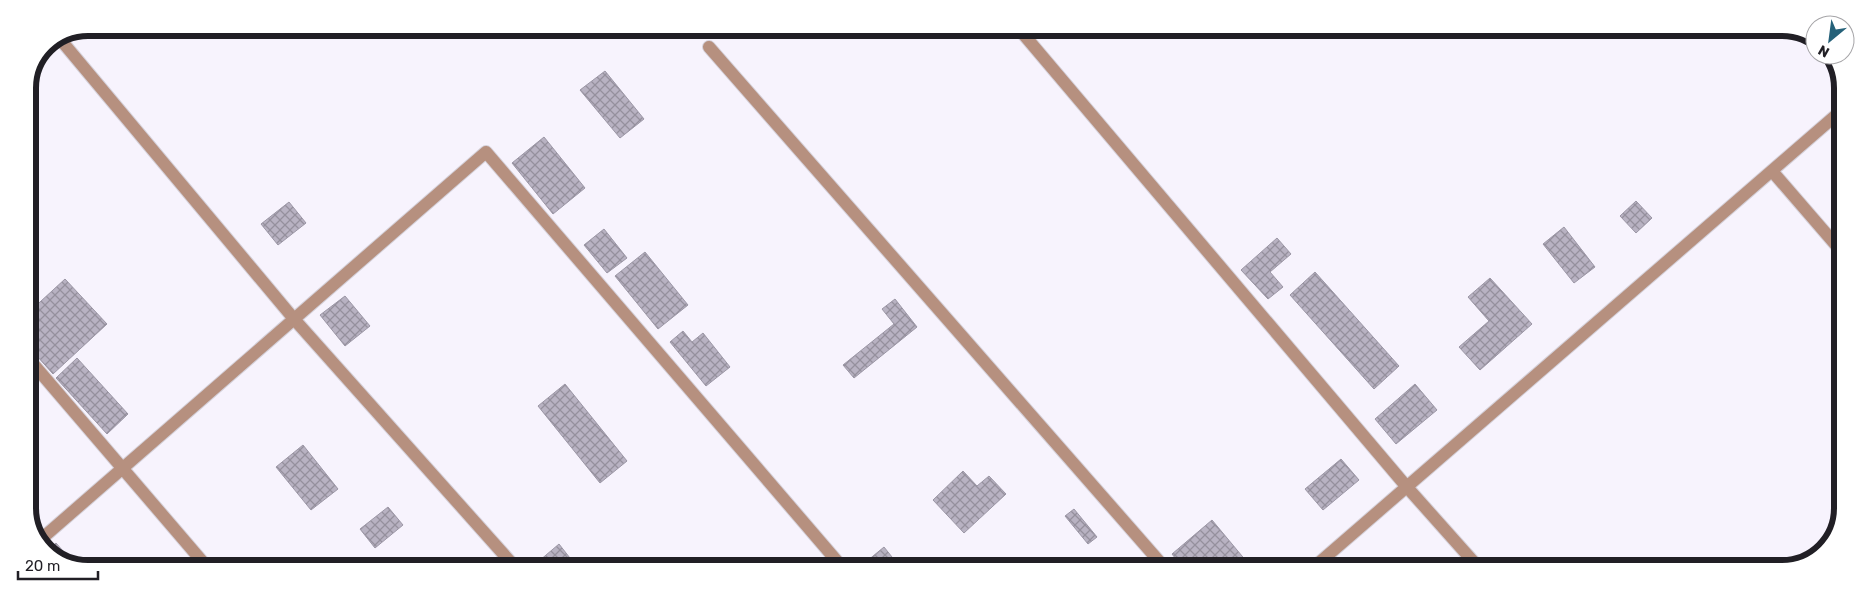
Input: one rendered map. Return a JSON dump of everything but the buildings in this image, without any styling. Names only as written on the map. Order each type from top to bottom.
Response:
[{"type":"street","points":[[1025,36],[1406,486],[1472,560]]},
{"type":"street","points":[[63,43],[294,319],[509,560]]},
{"type":"street","points":[[709,47],[1158,560]]},
{"type":"street","points":[[1322,560],[1834,117]]},
{"type":"street","points":[[45,536],[486,152],[836,560]]},
{"type":"street","points":[[1772,171],[1834,243]]},
{"type":"street","points":[[36,367],[202,560]]}]
